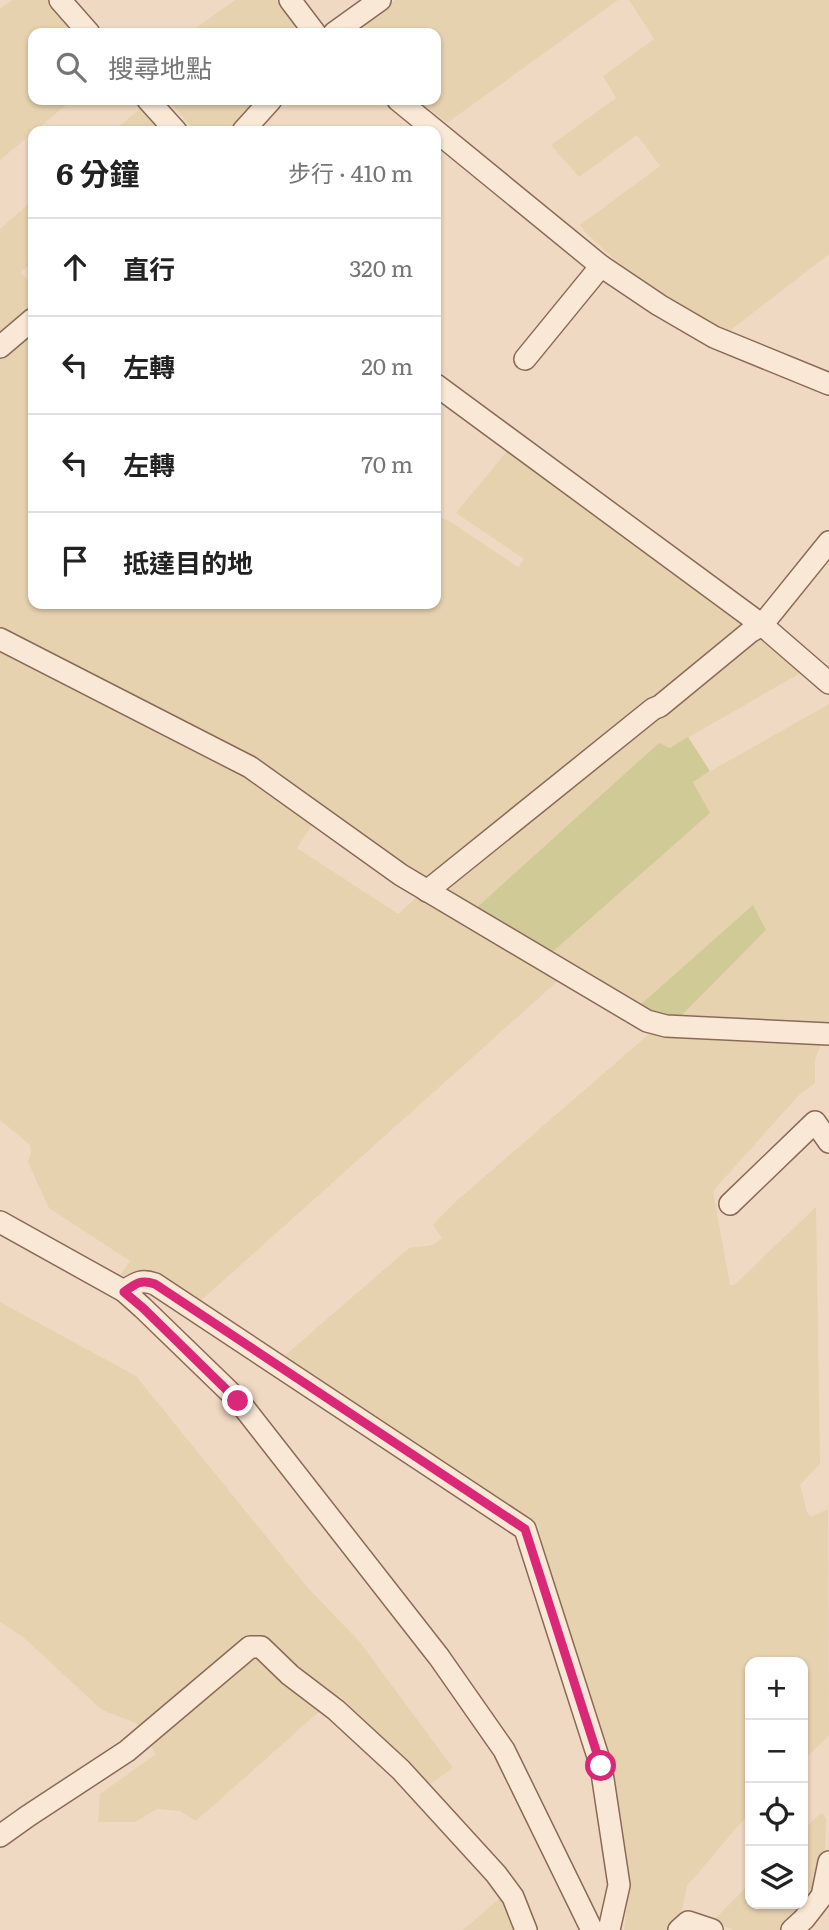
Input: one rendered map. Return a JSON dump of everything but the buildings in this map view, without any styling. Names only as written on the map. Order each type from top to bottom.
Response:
[{"type":"street","points":[[60,0],[85,28]]},
{"type":"street","points":[[290,0],[312,28]]},
{"type":"street","points":[[341,28],[380,0]]},
{"type":"street","points":[[153,105],[171,126]]},
{"type":"street","points":[[248,126],[266,105]]},
{"type":"street","points":[[404,105],[430,126]]},
{"type":"street","points":[[441,135],[601,266],[659,305],[714,337],[829,384]]},
{"type":"street","points":[[525,359],[601,266]]},
{"type":"street","points":[[0,347],[28,323]]},
{"type":"street","points":[[441,389],[762,625],[829,683]]},
{"type":"street","points":[[427,891],[762,625],[829,542]]},
{"type":"street","points":[[0,639],[250,767],[401,876],[647,1021],[666,1026],[829,1034]]},
{"type":"street","points":[[730,1204],[815,1122],[829,1142]]},
{"type":"street","points":[[0,1222],[124,1292],[238,1401],[439,1657],[504,1750],[592,1930]]},
{"type":"street","points":[[124,1292],[139,1281],[155,1284],[525,1529],[601,1766],[619,1885],[609,1930]]},
{"type":"street","points":[[0,1836],[127,1751],[250,1647],[261,1647],[290,1675],[336,1710],[401,1770],[496,1874],[513,1897],[526,1930]]},
{"type":"street","points":[[792,1930],[822,1896],[829,1862]]},
{"type":"street","points":[[679,1930],[688,1922],[712,1930]]},
{"type":"shaded area","points":[[12,0],[52,0],[77,28],[28,28],[28,105],[66,105],[41,126],[28,126],[28,137],[0,160],[0,9]]},
{"type":"shaded area","points":[[235,0],[283,0],[304,28],[196,28]]},
{"type":"shaded area","points":[[395,0],[618,0],[447,123],[424,105],[441,105],[441,28],[357,28]]},
{"type":"shaded area","points":[[629,0],[829,0],[829,254],[727,333],[676,309],[631,275],[580,225],[660,166],[637,135],[579,177],[551,145],[616,98],[603,76],[654,39]]},
{"type":"shaded area","points":[[172,105],[260,105],[241,126],[191,126]]},
{"type":"shaded area","points":[[141,108],[157,126],[120,126]]},
{"type":"shaded area","points":[[28,204],[28,266],[21,272],[28,281],[28,319],[0,343],[0,229]]},
{"type":"shaded area","points":[[28,331],[28,609],[441,609],[441,517],[518,567],[524,559],[456,513],[507,451],[746,624],[428,884],[0,630],[0,355]]},
{"type":"shaded area","points":[[757,632],[802,672],[670,748],[659,744],[474,910],[437,888]]},
{"type":"shaded area","points":[[0,647],[256,779],[314,822],[297,848],[398,914],[419,895],[560,979],[196,1305],[129,1281],[121,1274],[130,1261],[49,1208],[28,1162],[30,1145],[0,1120]]},
{"type":"shaded area","points":[[829,704],[829,1026],[679,1018],[766,930],[638,1007],[549,955],[709,813],[693,781]]},
{"type":"shaded area","points":[[688,737],[710,771],[693,782],[710,813],[549,955],[474,910],[659,743],[670,748]]},
{"type":"shaded area","points":[[753,905],[766,930],[679,1018],[667,1017],[638,1007]]},
{"type":"shaded area","points":[[649,1034],[823,1040],[815,1059],[815,1083],[799,1095],[713,1191],[730,1285],[734,1285],[816,1207],[820,1464],[800,1485],[807,1512],[811,1517],[828,1509],[829,1736],[808,1756],[808,1657],[745,1657],[745,1818],[687,1886],[680,1919],[673,1930],[624,1930],[630,1878],[610,1764],[559,1612],[538,1526],[283,1357],[409,1248],[433,1245],[442,1238],[433,1225],[453,1204]]},
{"type":"shaded area","points":[[0,1302],[136,1376],[308,1588],[359,1641],[453,1768],[430,1784],[340,1696],[196,1821],[180,1811],[157,1809],[135,1822],[98,1822],[100,1794],[156,1754],[136,1723],[102,1710],[23,1637],[0,1622]]},
{"type":"shaded area","points":[[821,1813],[826,1819],[825,1851],[818,1885],[808,1899],[808,1846],[808,1825]]},
{"type":"shaded area","points":[[516,1884],[530,1930],[463,1930]]},
{"type":"shaded area","points":[[745,1888],[745,1909],[801,1909],[789,1927],[780,1930],[734,1930],[715,1923],[715,1919]]},
{"type":"route","points":[[238,1401],[124,1292],[139,1281],[155,1284],[525,1529],[601,1766]]}]
